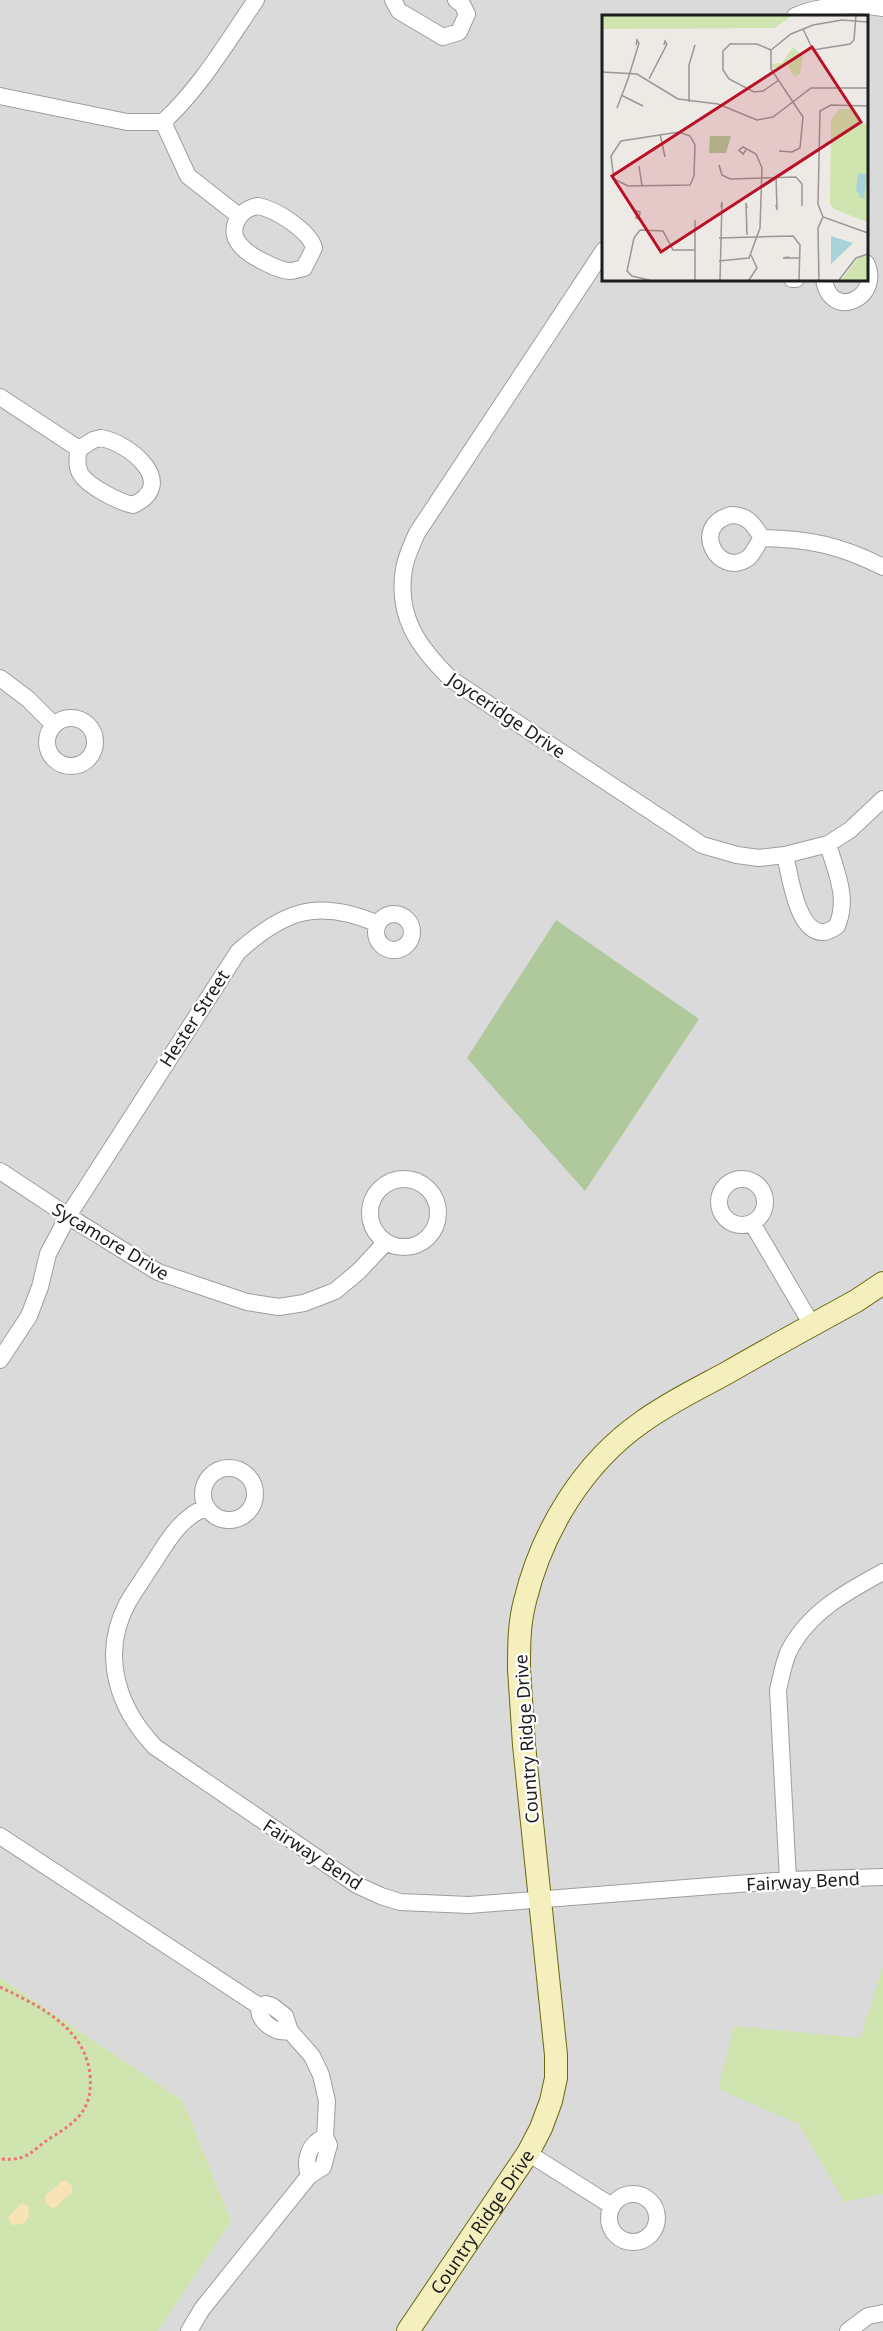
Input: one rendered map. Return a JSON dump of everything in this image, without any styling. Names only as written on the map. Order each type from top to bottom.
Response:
[{"type":"street","points":[[0,96],[127,122],[163,122],[184,103],[200,83],[256,0]]},
{"type":"street","points":[[393,0],[399,11],[443,37],[459,32],[467,14],[462,4],[456,0]]},
{"type":"street","points":[[799,15],[822,9],[852,6],[883,8]]},
{"type":"street","points":[[163,122],[188,176],[239,216]]},
{"type":"street","points":[[258,206],[273,211],[306,233],[313,242],[314,248],[310,261],[304,268],[291,272],[280,270],[243,249],[235,233],[239,216],[250,207],[258,206]]},
{"type":"street","name":"Joyceridge Drive","points":[[602,253],[417,533],[404,566],[402,595],[408,622],[419,645],[452,680],[702,845],[759,858],[785,855],[828,844],[850,830],[883,799]]},
{"type":"street","points":[[824,280],[827,290],[832,296],[841,302],[850,303],[861,299],[868,293],[872,284],[868,266]]},
{"type":"street","points":[[0,397],[79,449]]},
{"type":"street","points":[[109,439],[141,459],[151,472],[151,488],[147,495],[133,505],[126,504],[86,481],[78,466],[79,449],[93,440],[109,439]]},
{"type":"street","points":[[762,538],[824,543],[883,567]]},
{"type":"street","points":[[0,678],[28,699],[54,725]]},
{"type":"street","points":[[785,855],[801,917],[812,929],[824,932],[837,926],[843,914],[844,901],[828,844]]},
{"type":"street","name":"Hester Street","points":[[0,1360],[6,1338],[29,1316],[40,1287],[48,1254],[68,1216],[238,952],[261,930],[279,921],[312,910],[333,910],[355,914],[378,924]]},
{"type":"street","name":"Sycamore Drive","points":[[0,1171],[158,1272],[247,1302],[279,1307],[304,1303],[335,1291],[359,1271],[386,1242]]},
{"type":"street","points":[[415,1180],[424,1185],[433,1194],[438,1211],[435,1226],[429,1236],[413,1246],[401,1247],[386,1242],[374,1228],[370,1217],[374,1197],[381,1187],[391,1181],[415,1180]]},
{"type":"street","points":[[752,1223],[813,1325]]},
{"type":"street","name":"Country Ridge Drive","points":[[408,2331],[528,2152],[541,2128],[551,2101],[556,2078],[555,2034],[539,1900],[519,1669],[519,1635],[525,1601],[548,1537],[578,1486],[612,1448],[642,1422],[684,1396],[856,1301],[883,1283]]},
{"type":"street","name":"Fairway Bend","points":[[207,1508],[194,1512],[171,1536],[126,1606],[117,1632],[114,1654],[120,1695],[140,1731],[155,1747],[357,1885],[400,1902],[469,1905],[788,1880],[883,1877]]},
{"type":"street","points":[[788,1880],[778,1690],[782,1670],[788,1653],[820,1611],[840,1595],[883,1572]]},
{"type":"street","points":[[0,1836],[259,2006],[258,2014],[262,2020],[276,2030],[290,2031],[312,2056],[321,2075],[327,2102],[325,2137],[317,2140],[306,2161],[309,2176],[202,2310],[189,2331]]},
{"type":"street","points":[[528,2152],[612,2206]]},
{"type":"street","points":[[848,2331],[868,2316],[883,2313]]},
{"type":"path","points":[[0,1987],[54,2017],[77,2039],[85,2052],[90,2083],[85,2110],[76,2121],[22,2159],[0,2159]]},
{"type":"shaded area","points":[[0,0],[883,0],[883,2331],[158,2331],[231,2221],[183,2101],[0,1978]]},
{"type":"green space","points":[[556,920],[699,1019],[585,1191],[467,1058]]},
{"type":"green space","points":[[883,1967],[883,2194],[844,2202],[799,2124],[718,2089],[734,2026],[860,2038]]},
{"type":"green space","points":[[0,1978],[183,2101],[231,2221],[158,2331],[0,2331]]},
{"type":"sand","points":[[62,2181],[67,2181],[72,2186],[72,2194],[63,2199],[57,2207],[51,2208],[46,2203],[45,2196]]},
{"type":"sand","points":[[22,2203],[28,2206],[29,2216],[24,2224],[12,2225],[8,2217]]}]
